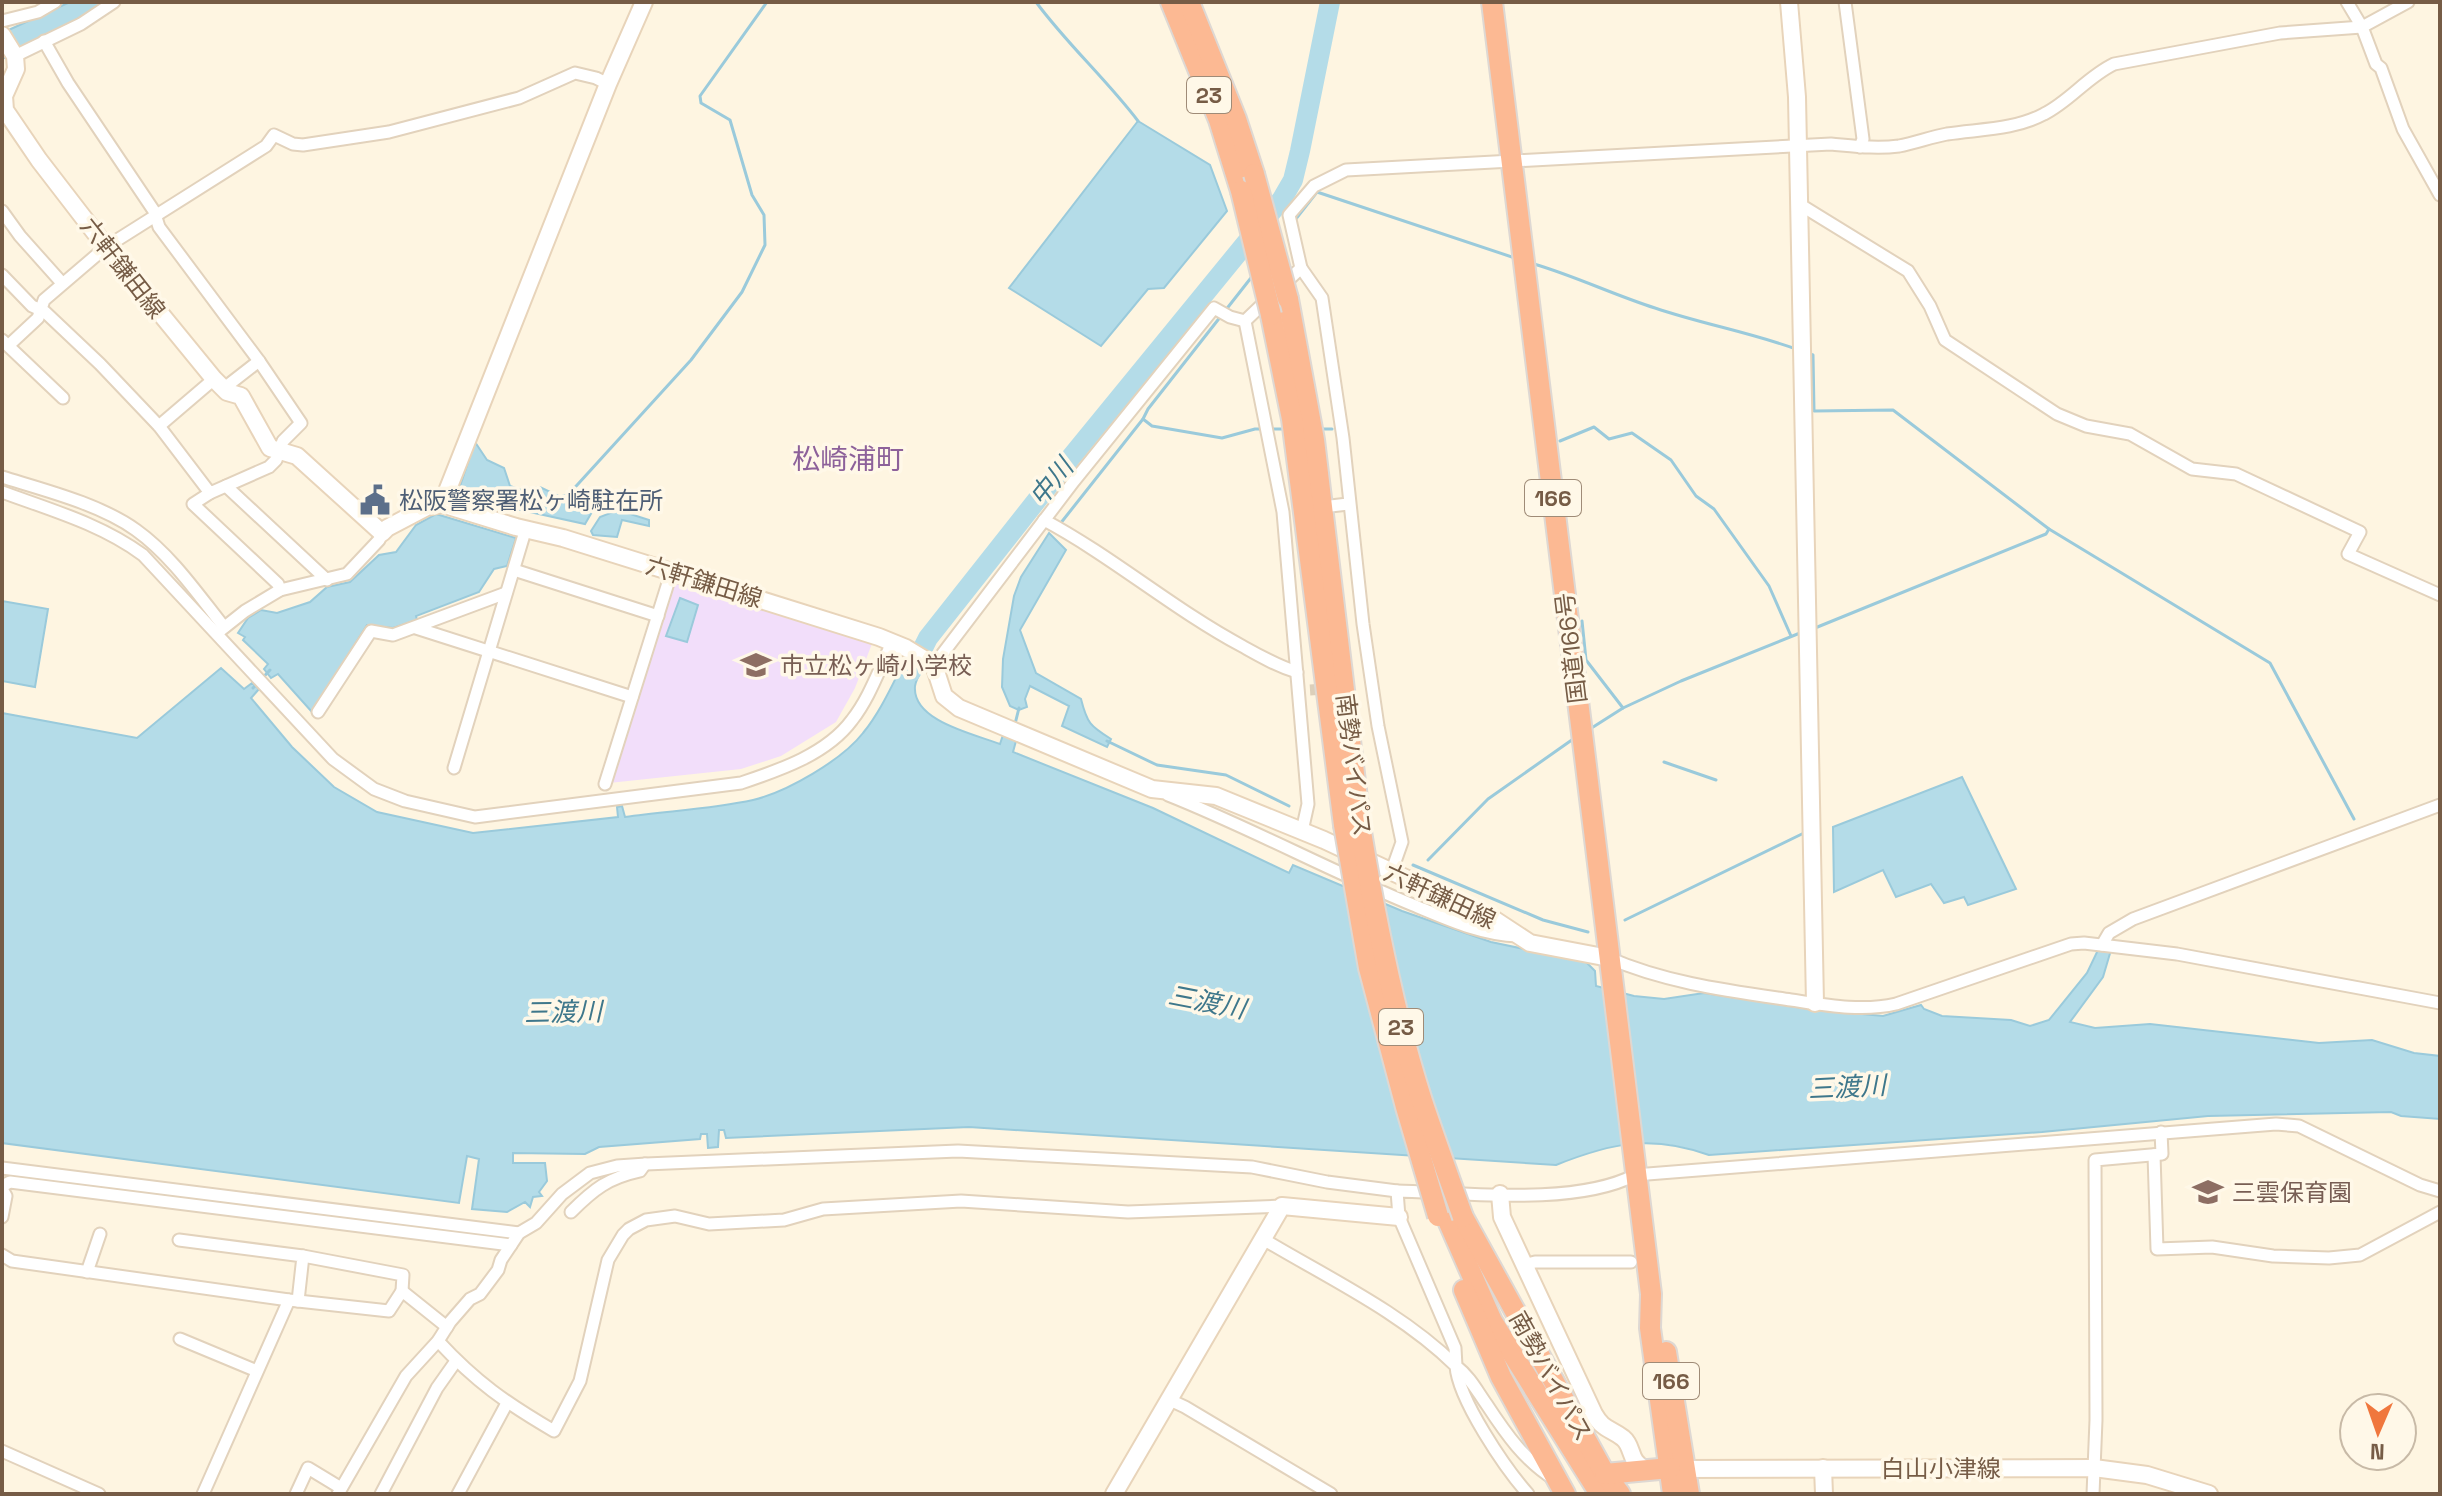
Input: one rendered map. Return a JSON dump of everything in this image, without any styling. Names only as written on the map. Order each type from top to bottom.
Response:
[{"type":"highway","name":"南勢バイパス","points":[[1171,2],[1219,120],[1241,191],[1303,429]]},
{"type":"highway","name":"南勢バイパス","points":[[1189,2],[1236,119],[1288,299],[1369,968],[1406,1107],[1429,1180],[1620,1494]]},
{"type":"highway","name":"国道166号","points":[[1492,2],[1651,1294],[1650,1328],[1678,1469]]},
{"type":"highway","name":"南勢バイパス","points":[[1353,829],[1449,1216]]},
{"type":"highway","name":"23","points":[[1449,1216],[1484,1278],[1548,1412],[1600,1494]]},
{"type":"highway","name":"23","points":[[1449,1216],[1479,1328],[1501,1377],[1562,1488]]},
{"type":"highway","points":[[1610,1473],[1678,1469]]},
{"type":"highway","points":[[1673,1494],[1678,1469]]},
{"type":"highway","points":[[1678,1469],[1689,1494]]},
{"type":"main road","points":[[382,533],[427,507],[447,506],[608,84],[644,2]]},
{"type":"main road","points":[[1789,2],[1797,97],[1815,1003]]},
{"type":"main road","points":[[2,35],[15,56]]},
{"type":"main road","name":"六軒鎌田線","points":[[15,56],[16,69],[3,96],[5,110],[106,247],[218,384],[241,396],[270,448],[297,456],[382,533]]},
{"type":"main road","name":"六軒鎌田線","points":[[447,506],[879,637],[934,665],[940,687],[950,702],[1006,728],[1152,789],[1216,796],[1302,831],[1495,920],[1530,943],[1609,958]]},
{"type":"main road","points":[[1500,1194],[1502,1217],[1597,1419],[1609,1432],[1624,1439],[1637,1464],[1645,1469]]},
{"type":"main road","points":[[1114,1494],[1282,1206],[1399,1217]]},
{"type":"main road","points":[[1610,1473],[1625,1460],[1629,1448]]},
{"type":"main road","points":[[1823,1468],[1824,1494]]},
{"type":"main road","name":"白山小津線","points":[[1678,1469],[2094,1468],[2147,1475],[2209,1494]]},
{"type":"street","points":[[2,21],[38,12],[55,2]]},
{"type":"street","points":[[15,56],[81,24],[114,2]]},
{"type":"street","points":[[1845,2],[1863,139],[1860,147]]},
{"type":"street","points":[[2347,2],[2362,27],[2376,64],[2381,68],[2398,119],[2440,195]]},
{"type":"street","points":[[1391,873],[1402,842],[1372,686],[1348,504],[1343,438],[1322,298],[1301,268],[1289,215],[1305,193],[1346,170],[1831,144],[1898,146],[1946,134],[2004,128],[2036,118],[2055,107],[2092,76],[2114,64],[2280,33],[2362,27],[2408,2]]},
{"type":"street","points":[[44,41],[68,83],[154,211],[159,227],[301,423],[283,441],[280,452],[269,467],[210,493],[193,504],[278,584],[280,590]]},
{"type":"street","points":[[63,398],[5,342],[38,318],[44,300],[106,247],[266,146],[274,135],[303,145],[389,132],[519,98],[575,73],[608,84]]},
{"type":"street","points":[[1799,204],[1908,271],[1930,306],[1945,340],[2057,414],[2086,426],[2130,434],[2192,469],[2236,474],[2360,532],[2348,554],[2440,595]]},
{"type":"street","points":[[2,211],[62,283]]},
{"type":"street","points":[[1245,321],[1301,268]]},
{"type":"street","points":[[2,275],[32,306],[41,310],[100,364],[159,426],[210,493]]},
{"type":"street","points":[[934,665],[1053,525],[1214,308],[1245,321]]},
{"type":"street","points":[[1245,321],[1283,512],[1297,672],[1305,691],[1308,804],[1302,831]]},
{"type":"street","points":[[159,426],[218,384],[259,361]]},
{"type":"street","points":[[2,477],[103,512],[135,529],[168,558],[253,673],[333,759],[374,789],[405,801],[475,817],[741,783],[778,771],[818,750],[843,731],[899,646]]},
{"type":"street","points":[[226,486],[327,580]]},
{"type":"street","points":[[2,492],[97,527],[120,539],[143,555],[221,630]]},
{"type":"street","points":[[1283,512],[1348,504]]},
{"type":"street","points":[[1053,525],[1084,541],[1213,630],[1282,668],[1297,672]]},
{"type":"street","points":[[454,768],[514,570],[521,528]]},
{"type":"street","points":[[221,630],[280,590],[347,574],[382,533]]},
{"type":"street","points":[[514,570],[658,616]]},
{"type":"street","points":[[605,784],[668,583],[676,573]]},
{"type":"street","points":[[318,712],[371,631],[393,635],[506,593]]},
{"type":"street","points":[[414,628],[632,697]]},
{"type":"street","points":[[1359,687],[1372,686]]},
{"type":"street","points":[[1152,789],[1225,817],[1319,865],[1428,911],[1496,935],[1518,936]]},
{"type":"street","points":[[2102,945],[2109,933],[2133,919],[2440,805]]},
{"type":"street","points":[[1609,958],[1628,966],[1720,990],[1815,1003],[1881,1007],[2071,944],[2102,945],[2191,956],[2440,1003]]},
{"type":"street","points":[[296,1494],[308,1468],[340,1491],[406,1376],[440,1342],[447,1327],[470,1299],[480,1294],[519,1233],[536,1223],[562,1194],[590,1173],[617,1166],[958,1151],[1252,1167],[1327,1182],[1397,1191],[1568,1193],[1620,1183],[1635,1175],[2276,1124],[2299,1126],[2420,1185],[2440,1191]]},
{"type":"street","points":[[2093,1494],[2096,1420],[2095,1160],[2162,1154],[2161,1132]]},
{"type":"street","points":[[2154,1155],[2157,1249],[2212,1247],[2329,1258],[2360,1255],[2440,1212]]},
{"type":"street","points":[[571,1212],[595,1187],[640,1171],[646,1164]]},
{"type":"street","points":[[2,1168],[519,1233]]},
{"type":"street","points":[[2,1217],[6,1196],[2,1187],[10,1182],[511,1245]]},
{"type":"street","points":[[1397,1191],[1399,1217],[1455,1348],[1457,1380],[1481,1426],[1528,1494]]},
{"type":"street","points":[[440,1342],[480,1384],[554,1431],[580,1381],[608,1260],[623,1235],[646,1220],[675,1216],[709,1224],[741,1223],[784,1220],[823,1209],[961,1201],[1128,1212],[1282,1206]]},
{"type":"street","points":[[87,1272],[100,1234]]},
{"type":"street","points":[[1263,1239],[1411,1328],[1468,1376],[1530,1463],[1562,1488]]},
{"type":"street","points":[[2,1255],[12,1261],[87,1272],[389,1311],[402,1291],[403,1275],[303,1256],[179,1240]]},
{"type":"street","points":[[203,1494],[257,1371],[293,1301],[303,1256]]},
{"type":"street","points":[[1524,1265],[1535,1262],[1631,1262]]},
{"type":"street","points":[[402,1291],[447,1327]]},
{"type":"street","points":[[180,1339],[257,1371]]},
{"type":"street","points":[[381,1494],[437,1388],[456,1361]]},
{"type":"street","points":[[1170,1400],[1331,1494]]},
{"type":"street","points":[[458,1494],[507,1403]]},
{"type":"street","points":[[2,1451],[99,1494]]},
{"type":"shaded area","name":"市立松ヶ崎小学校","points":[[682,581],[873,641],[855,688],[836,722],[781,756],[741,769],[609,783],[673,587]]},
{"type":"water","points":[[70,2],[106,2],[2,59],[2,33]]},
{"type":"water","points":[[1138,121],[1210,165],[1227,211],[1164,288],[1148,289],[1101,346],[1009,288]]},
{"type":"water","points":[[475,442],[487,460],[504,468],[510,486],[522,490],[540,487],[592,512],[585,524],[516,509],[508,512],[462,496],[460,486]]},
{"type":"water","points":[[618,510],[649,520],[649,526],[622,520],[617,537],[593,535],[591,531],[600,517]]},
{"type":"water","points":[[436,514],[516,538],[507,566],[494,569],[479,592],[416,616],[417,620],[393,628],[367,625],[312,712],[278,674],[271,678],[264,669],[268,664],[238,633],[248,618],[261,610],[277,613],[310,602],[327,587],[350,582],[379,555],[396,552],[416,525]]},
{"type":"water","points":[[1049,533],[1066,550],[1020,630],[1036,673],[1081,699],[1090,723],[1111,739],[1107,747],[1062,726],[1069,706],[1030,686],[1025,699],[1027,707],[1019,710],[1010,706],[1002,687],[1003,659],[1014,596],[1021,577]]},
{"type":"water","points":[[680,598],[698,605],[687,642],[666,636]]},
{"type":"water","points":[[2,601],[48,609],[35,687],[2,681]]},
{"type":"water","name":"三渡川","points":[[906,658],[923,668],[915,686],[923,708],[947,724],[1000,744],[1003,735],[1016,741],[1013,752],[1153,808],[1289,873],[1293,865],[1402,911],[1491,942],[1586,962],[1595,971],[1596,986],[1634,996],[1664,999],[1704,993],[1809,1009],[1883,1016],[1921,1005],[1942,1016],[2011,1020],[2030,1026],[2049,1020],[2087,973],[2098,950],[2111,950],[2103,977],[2070,1022],[2095,1028],[2150,1024],[2319,1043],[2372,1040],[2414,1053],[2440,1056],[2440,1119],[2401,1116],[2391,1112],[2208,1116],[2042,1132],[1709,1155],[1688,1148],[1650,1143],[1595,1151],[1556,1165],[969,1127],[726,1138],[724,1130],[719,1130],[718,1147],[708,1148],[707,1134],[701,1134],[700,1139],[599,1147],[585,1154],[513,1153],[513,1163],[545,1163],[547,1181],[539,1192],[542,1196],[533,1197],[530,1207],[525,1202],[507,1212],[472,1209],[479,1159],[467,1156],[459,1203],[2,1143],[2,713],[137,738],[221,668],[244,689],[252,683],[259,689],[251,698],[292,747],[334,787],[377,812],[473,833],[618,817],[617,807],[622,806],[625,817],[722,806],[782,790],[813,774],[854,743],[875,716]]},
{"type":"water","points":[[1962,777],[2016,889],[1968,905],[1964,897],[1944,903],[1931,884],[1896,897],[1883,870],[1834,892],[1833,827]]},
{"type":"waterway","points":[[560,497],[568,495],[691,360],[742,292],[765,245],[764,215],[752,195],[730,120],[701,103],[700,96],[767,2]]},
{"type":"waterway","points":[[1036,2],[1138,121]]},
{"type":"waterway","name":"中川","points":[[911,672],[928,638],[1282,199],[1293,180],[1330,2]]},
{"type":"waterway","points":[[1295,220],[1317,192],[1515,258]]},
{"type":"waterway","points":[[1534,264],[1655,308],[1796,349]]},
{"type":"waterway","points":[[1143,419],[1254,274]]},
{"type":"waterway","points":[[1807,353],[1813,355],[1814,411],[1893,410],[2049,529],[2270,663],[2354,819]]},
{"type":"waterway","points":[[1060,524],[1143,419],[1152,426],[1222,438],[1255,429],[1285,429]]},
{"type":"waterway","points":[[1560,441],[1594,427],[1609,439],[1632,433],[1671,460],[1696,496],[1714,509],[1769,586],[1791,636]]},
{"type":"waterway","points":[[1320,429],[1332,429]]},
{"type":"waterway","points":[[1815,628],[2046,534],[2049,529]]},
{"type":"waterway","points":[[1582,621],[1586,660],[1623,708]]},
{"type":"waterway","points":[[1590,729],[1623,708],[1681,681],[1800,633]]},
{"type":"waterway","points":[[253,688],[270,670]]},
{"type":"waterway","points":[[1015,724],[1019,708]]},
{"type":"waterway","points":[[1428,860],[1488,799],[1576,737]]},
{"type":"waterway","points":[[1107,741],[1157,765],[1226,775],[1289,806]]},
{"type":"waterway","points":[[1664,762],[1716,780]]},
{"type":"waterway","points":[[1625,920],[1806,832]]},
{"type":"waterway","points":[[1413,865],[1543,920],[1588,932]]},
{"type":"tunnel","points":[[1310,690],[1359,687]]},
{"type":"place","name":"松阪警察署松ヶ崎駐在所","points":[[375,500]]},
{"type":"place","name":"市立松ヶ崎小学校","points":[[756,665]]},
{"type":"place","name":"三雲保育園","points":[[2208,1192]]},
{"type":"district","name":"松崎浦町","points":[[848,459]]}]
